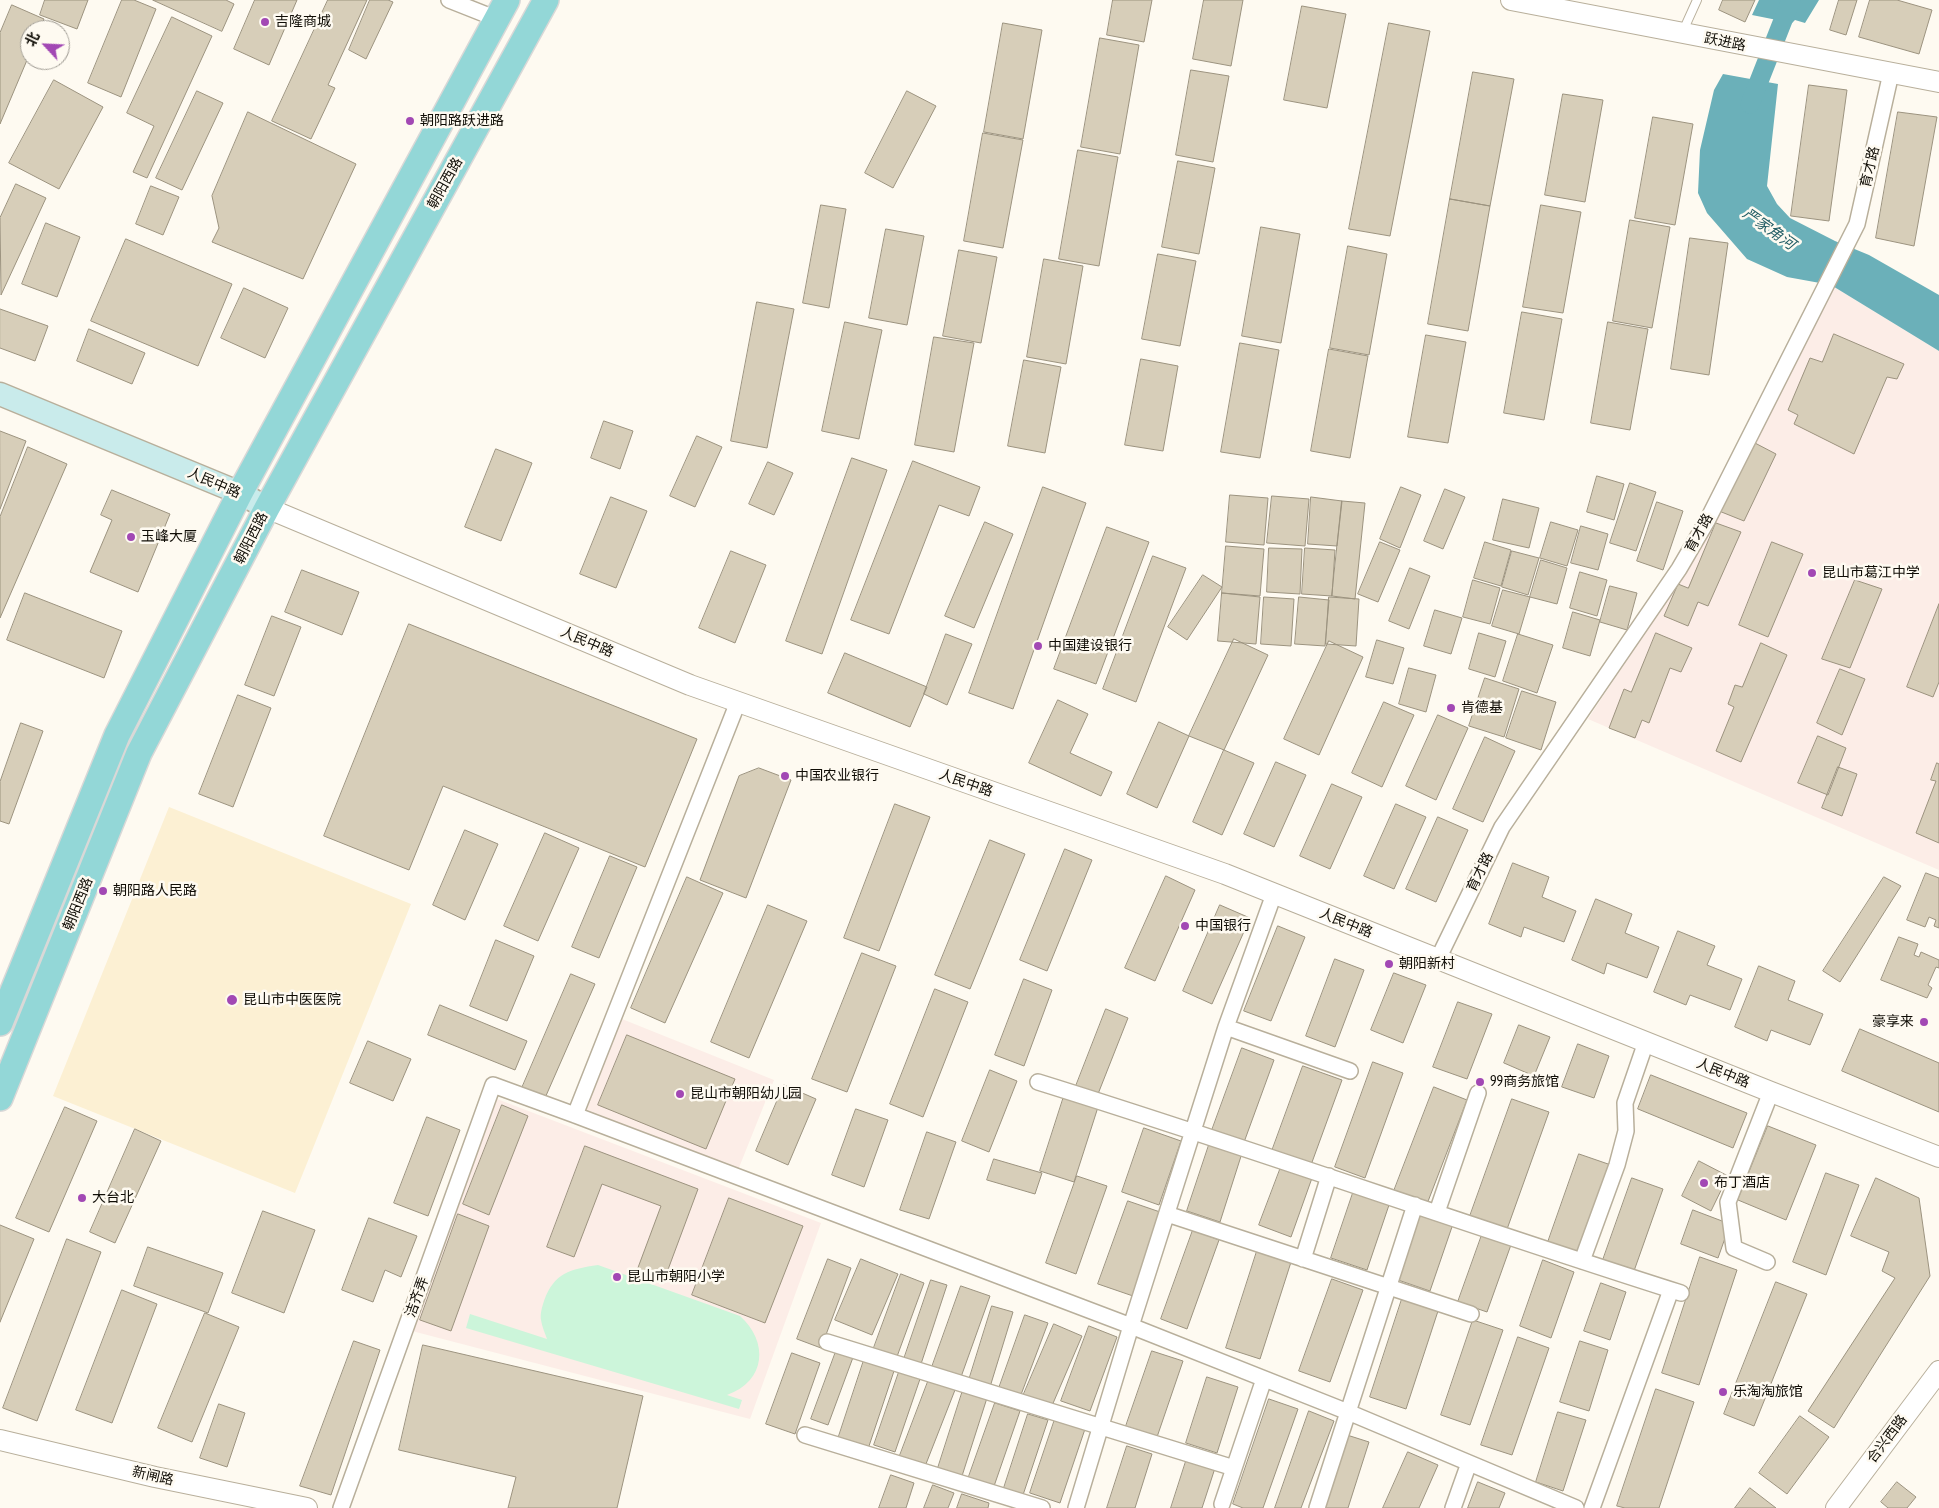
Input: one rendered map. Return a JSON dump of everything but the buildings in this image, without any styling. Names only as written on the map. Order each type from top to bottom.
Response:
[{"type":"main road","name":"朝阳西路","points":[[0,1098],[139,753],[267,508],[546,0]]},
{"type":"main road","name":"朝阳西路","points":[[0,1023],[117,736],[240,493],[502,10]]},
{"type":"main road","name":"人民中路","points":[[0,394],[240,493],[267,508]]},
{"type":"street","points":[[449,0],[502,10]]},
{"type":"street","name":"跃进路","points":[[1511,0],[1939,82]]},
{"type":"street","name":"育才路","points":[[1438,959],[1502,827],[1679,570],[1848,243],[1857,224],[1891,73]]},
{"type":"street","name":"人民中路","points":[[267,508],[690,685],[1216,871],[1939,1157]]},
{"type":"street","points":[[738,702],[575,1114],[1131,1326],[1348,1412],[1576,1508]]},
{"type":"street","points":[[1076,1508],[1131,1326],[1226,1027],[1274,894]]},
{"type":"street","points":[[1226,1027],[1350,1071]]},
{"type":"street","points":[[1582,1262],[1617,1165],[1626,1131],[1625,1103],[1646,1042]]},
{"type":"street","points":[[1038,1082],[1193,1130],[1676,1292],[1592,1508]]},
{"type":"street","name":"洁齐弄","points":[[340,1508],[493,1085],[575,1114]]},
{"type":"street","points":[[1436,1212],[1478,1092]]},
{"type":"street","points":[[1767,1262],[1734,1248],[1728,1202],[1771,1092]]},
{"type":"street","points":[[1303,1259],[1329,1176]]},
{"type":"street","points":[[1316,1508],[1415,1205]]},
{"type":"street","points":[[1167,1214],[1471,1314]]},
{"type":"street","points":[[827,1342],[1234,1468]]},
{"type":"street","name":"合兴西路","points":[[1836,1508],[1939,1370]]},
{"type":"street","points":[[1222,1504],[1264,1379]]},
{"type":"street","points":[[805,1435],[1042,1508]]},
{"type":"street","name":"新闸路","points":[[0,1440],[267,1504],[307,1508]]},
{"type":"street","points":[[1453,1508],[1469,1463]]},
{"type":"lane","points":[[1682,33],[1696,0]]},
{"type":"shaded area","name":"昆山市葛江中学","points":[[1831,285],[1939,351],[1939,870],[1588,719],[1699,550]]},
{"type":"shaded area","name":"昆山市中医医院","points":[[169,807],[411,904],[295,1193],[53,1096]]},
{"type":"shaded area","name":"昆山市朝阳幼儿园","points":[[622,1019],[774,1080],[738,1170],[585,1109]]},
{"type":"shaded area","name":"昆山市朝阳小学","points":[[497,1099],[821,1223],[750,1419],[412,1331]]},
{"type":"green space","points":[[598,1265],[740,1316],[756,1337],[759,1360],[756,1371],[750,1380],[740,1389],[727,1395],[742,1400],[739,1409],[466,1328],[470,1314],[547,1339],[541,1323],[541,1313],[544,1301],[553,1284],[558,1278],[571,1271]]},
{"type":"water","points":[[1759,0],[1819,0],[1805,23],[1795,20],[1792,23],[1752,15]]},
{"type":"water","points":[[1723,74],[1778,84],[1767,186],[1777,204],[1790,218],[1835,241],[1869,255],[1939,295],[1939,351],[1831,285],[1787,277],[1747,259],[1707,213],[1698,193],[1700,150],[1714,90]]},
{"type":"waterway","name":"严家角河","points":[[1750,104],[1791,0]]},
{"type":"place","name":"吉隆商城","points":[[265,22]]},
{"type":"place","name":"朝阳路跃进路","points":[[410,121]]},
{"type":"place","name":"玉峰大厦","points":[[131,537]]},
{"type":"place","name":"昆山市葛江中学","points":[[1812,573]]},
{"type":"place","name":"中国建设银行","points":[[1038,646]]},
{"type":"place","name":"肯德基","points":[[1451,708]]},
{"type":"place","name":"中国农业银行","points":[[785,776]]},
{"type":"place","name":"朝阳路人民路","points":[[103,891]]},
{"type":"place","name":"中国银行","points":[[1185,926]]},
{"type":"place","name":"朝阳新村","points":[[1389,964]]},
{"type":"place","name":"昆山市中医医院","points":[[232,1000]]},
{"type":"place","name":"豪享来","points":[[1924,1022]]},
{"type":"place","name":"99商务旅馆","points":[[1480,1082]]},
{"type":"place","name":"昆山市朝阳幼儿园","points":[[680,1094]]},
{"type":"place","name":"布丁酒店","points":[[1704,1183]]},
{"type":"place","name":"大台北","points":[[82,1198]]},
{"type":"place","name":"昆山市朝阳小学","points":[[617,1277]]},
{"type":"place","name":"乐淘淘旅馆","points":[[1723,1392]]}]
